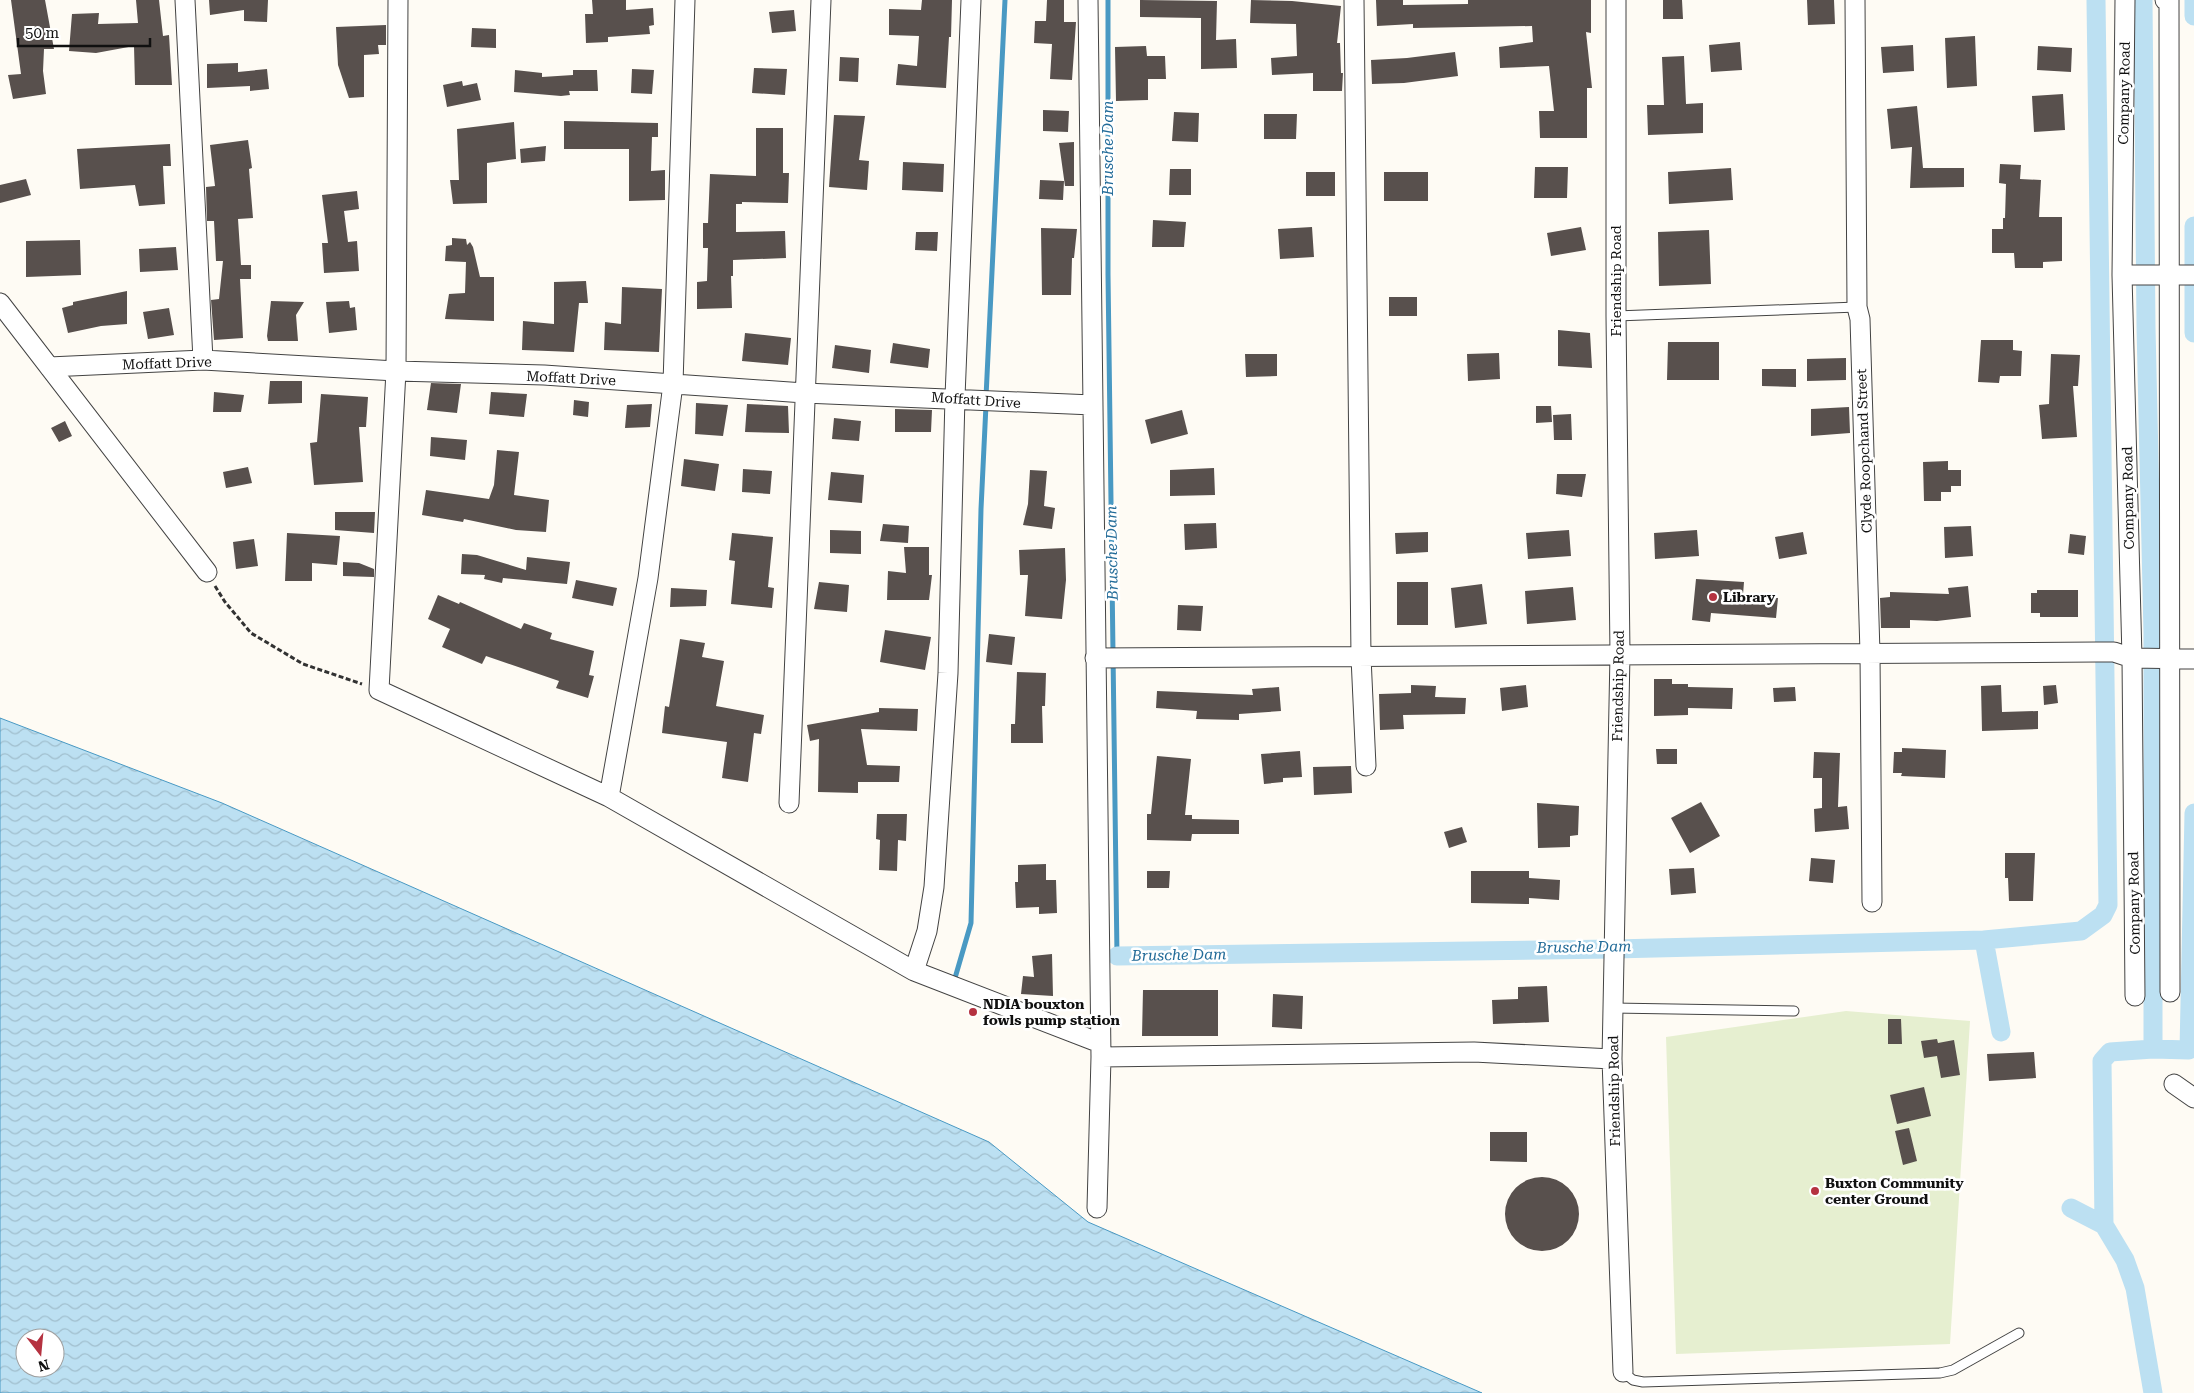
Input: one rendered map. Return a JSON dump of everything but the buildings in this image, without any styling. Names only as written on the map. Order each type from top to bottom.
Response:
[{"type":"street","points":[[184,0],[203,360]]},
{"type":"street","points":[[398,0],[396,371],[379,690],[610,797],[914,971],[1100,1050],[1474,1052],[1612,1059]]},
{"type":"street","points":[[610,797],[648,578],[673,384],[685,0]]},
{"type":"street","points":[[789,803],[804,392],[822,0]]},
{"type":"street","points":[[914,971],[927,931],[934,887],[948,673],[961,398],[971,0]]},
{"type":"street","points":[[1088,0],[1093,405],[1108,658],[1097,1208]]},
{"type":"street","points":[[1354,0],[1362,657],[1366,766]]},
{"type":"street","name":"Friendship Road","points":[[1616,0],[1616,316],[1620,654],[1612,1059],[1624,1372]]},
{"type":"street","name":"Clyde Roopchand Street","points":[[1855,0],[1857,307],[1860,319],[1870,653],[1872,902]]},
{"type":"street","name":"Company Road","points":[[2125,0],[2122,275],[2138,658],[2135,996]]},
{"type":"street","points":[[2165,0],[2169,0],[2166,275],[2176,659],[2170,992]]},
{"type":"street","points":[[2122,275],[2194,275]]},
{"type":"street","points":[[0,303],[207,572]]},
{"type":"street","name":"Moffatt Drive","points":[[49,367],[203,360],[396,371],[544,375],[804,392],[1093,405]]},
{"type":"street","points":[[1108,658],[2105,652],[2138,658],[2176,659]]},
{"type":"street","points":[[2174,1084],[2194,1098]]},
{"type":"lane","points":[[1616,316],[1857,307]]},
{"type":"lane","points":[[1613,1008],[1794,1011]]},
{"type":"lane","points":[[1624,1372],[1633,1380],[1643,1382],[1940,1373],[1953,1370],[2020,1333]]},
{"type":"path","points":[[207,572],[225,602],[251,633],[303,664],[379,690]]},
{"type":"green space","name":"Buxton Community center Ground","points":[[1846,1011],[1970,1021],[1950,1344],[1676,1354],[1666,1037]]},
{"type":"water","points":[[0,718],[222,803],[989,1142],[1088,1222],[1482,1393],[0,1393]]},
{"type":"waterway","points":[[986,397],[1005,0]]},
{"type":"waterway","name":"Brusche Dam","points":[[1108,0],[1108,274],[1117,956]]},
{"type":"waterway","points":[[1984,940],[2081,931],[2103,915],[2108,905],[2096,0]]},
{"type":"waterway","points":[[2143,0],[2146,327],[2153,634],[2153,1049],[2110,1052],[2102,1061],[2104,1225],[2125,1260],[2135,1288],[2153,1393]]},
{"type":"waterway","points":[[2194,0],[2194,16]]},
{"type":"waterway","points":[[2194,226],[2194,333]]},
{"type":"waterway","points":[[955,978],[971,923],[981,509],[986,405]]},
{"type":"waterway","points":[[2153,1049],[2189,1050],[2194,813]]},
{"type":"waterway","name":"Brusche Dam","points":[[1117,956],[1614,949],[1984,940],[2001,1032]]},
{"type":"waterway","name":"Brusche Dam","points":[[2071,1208],[2104,1225]]},
{"type":"place","name":"Library","points":[[1713,597]]},
{"type":"place","name":"NDIA bouxton fowls pump station","points":[[973,1012]]},
{"type":"place","name":"Buxton Community center Ground","points":[[1815,1191]]}]
